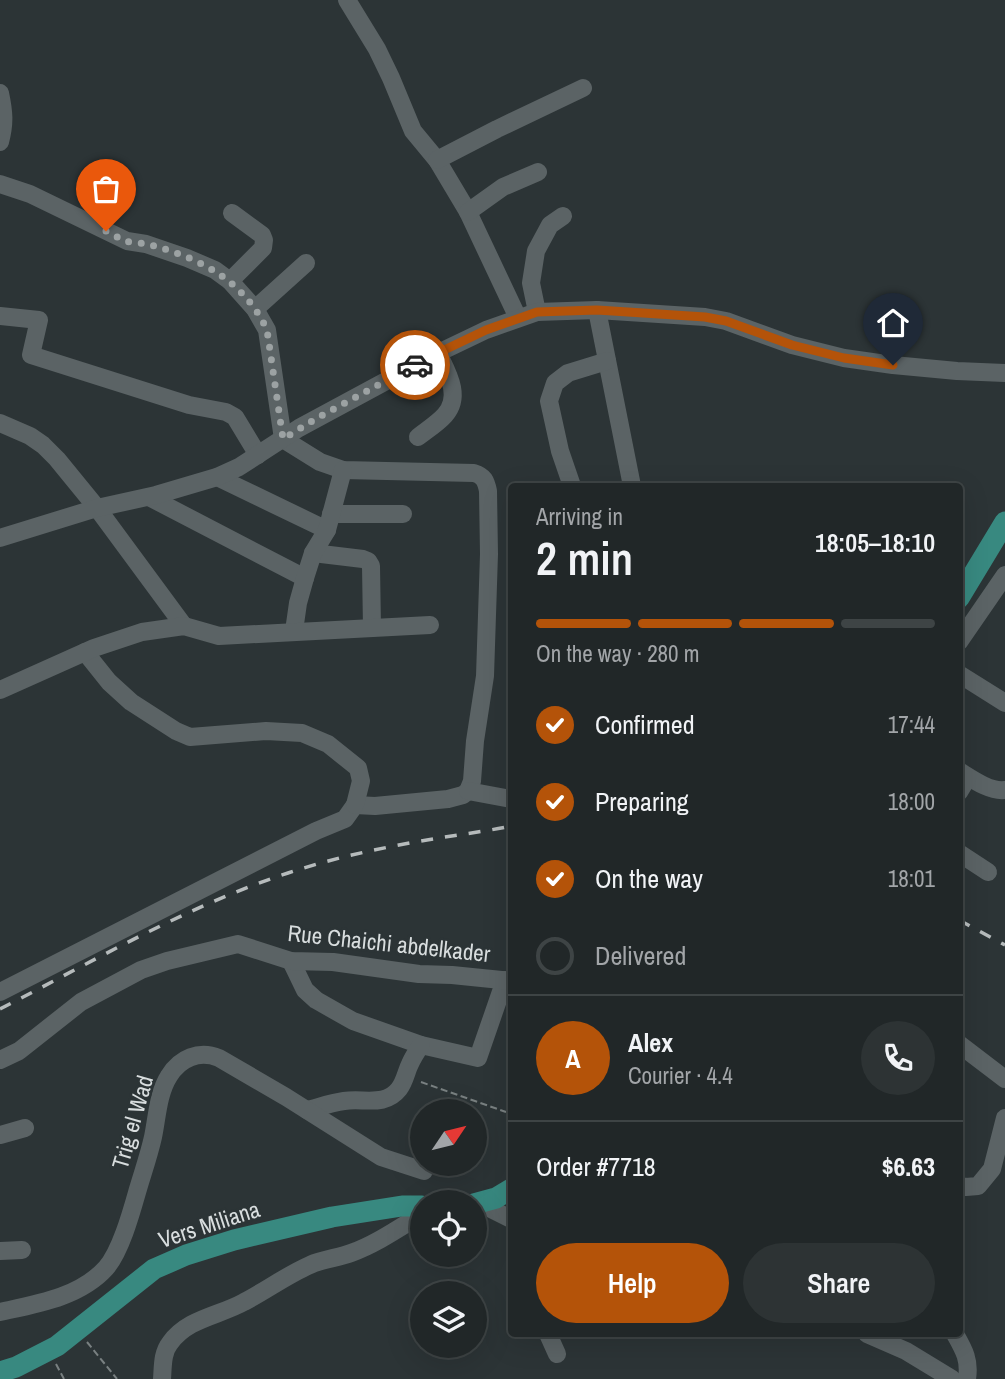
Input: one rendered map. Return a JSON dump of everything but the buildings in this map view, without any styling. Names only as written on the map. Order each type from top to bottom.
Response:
[{"type":"main road","points":[[963,591],[1005,522]]},
{"type":"main road","points":[[487,1200],[508,1191]]},
{"type":"main road","name":"Vers Miliana","points":[[0,1372],[57,1346],[154,1269],[186,1255],[332,1217],[410,1206]]},
{"type":"street","points":[[347,0],[377,49],[412,131],[437,160],[468,212],[518,318]]},
{"type":"street","points":[[437,160],[583,88]]},
{"type":"street","points":[[0,93],[4,125],[0,142]]},
{"type":"street","points":[[468,212],[503,187],[538,172]]},
{"type":"street","points":[[0,184],[30,194],[127,241],[146,244],[187,258],[215,270],[230,281],[255,309],[267,330],[283,439]]},
{"type":"street","points":[[230,281],[263,248],[264,240],[262,235],[232,213]]},
{"type":"street","points":[[537,312],[531,284],[536,251],[550,225],[563,216]]},
{"type":"street","points":[[255,309],[306,263]]},
{"type":"street","points":[[597,310],[631,483]]},
{"type":"street","points":[[0,538],[97,508],[149,497],[217,477],[240,467],[310,422],[438,353],[486,330],[537,312],[597,310],[705,317],[726,321],[792,345],[844,358],[893,365],[1005,373]]},
{"type":"street","points":[[0,316],[38,320],[32,355],[189,405],[226,412],[235,417],[258,455]]},
{"type":"street","points":[[418,436],[445,415],[453,403],[452,380],[438,353]]},
{"type":"street","points":[[571,483],[560,451],[550,401],[555,383],[568,373],[607,361]]},
{"type":"street","points":[[0,423],[30,436],[57,459],[97,508],[184,626]]},
{"type":"street","points":[[283,439],[320,461],[343,470],[474,473],[486,482],[489,554],[485,676],[472,781],[468,791],[448,799],[355,806]]},
{"type":"street","points":[[294,631],[304,578],[329,522],[343,470]]},
{"type":"street","points":[[217,477],[329,522],[403,514]]},
{"type":"street","points":[[149,497],[304,578]]},
{"type":"street","points":[[313,553],[368,561],[371,566],[372,628]]},
{"type":"street","points":[[963,636],[1005,575]]},
{"type":"street","points":[[0,690],[94,648],[142,632],[184,626],[219,636],[430,625]]},
{"type":"street","points":[[0,992],[305,836],[345,819],[355,806],[361,781],[358,768],[328,744],[302,733],[266,731],[190,737],[131,702],[85,652]]},
{"type":"street","points":[[963,677],[1005,703]]},
{"type":"street","points":[[963,780],[997,791],[1005,790]]},
{"type":"street","points":[[468,791],[508,798]]},
{"type":"street","points":[[963,856],[988,872]]},
{"type":"street","name":"Rue Chaichi abdelkader","points":[[0,1060],[19,1051],[81,1002],[141,970],[238,944],[291,961],[333,962],[419,974],[508,981]]},
{"type":"street","points":[[291,961],[306,990],[316,1000],[353,1021],[421,1045],[478,1058],[508,981]]},
{"type":"street","points":[[307,1110],[342,1101],[386,1100],[397,1091],[421,1045]]},
{"type":"street","points":[[963,1047],[1005,1079]]},
{"type":"street","name":"Trig el Wad","points":[[0,1312],[65,1295],[83,1286],[108,1266],[127,1227],[151,1147],[162,1092],[169,1075],[182,1061],[195,1055],[209,1054],[219,1058],[381,1157],[410,1166]]},
{"type":"street","points":[[963,1187],[978,1186],[992,1169],[1005,1118]]},
{"type":"street","points":[[0,1135],[25,1128]]},
{"type":"street","points":[[487,1208],[508,1218]]},
{"type":"street","points":[[162,1379],[168,1345],[190,1325],[244,1302],[313,1263],[352,1253],[410,1221]]},
{"type":"street","points":[[0,1251],[22,1250]]},
{"type":"street","points":[[549,1337],[557,1354]]},
{"type":"street","points":[[874,1337],[906,1351],[952,1379]]},
{"type":"street","points":[[957,1337],[969,1367],[967,1379]]},
{"type":"path","points":[[405,1076],[506,1112]]},
{"type":"path","points":[[85,1340],[117,1379]]},
{"type":"path","points":[[54,1360],[64,1379]]},
{"type":"railway","points":[[0,1009],[141,935],[250,886],[357,854],[508,826]]},
{"type":"railway","points":[[963,922],[1005,945]]},
{"type":"way so far","points":[[106,231],[127,241],[146,244],[215,270],[246,298],[267,330],[283,439],[415,365]]},
{"type":"route","points":[[415,365],[486,330],[537,312],[597,310],[705,317],[726,321],[792,345],[844,358],[893,365]]}]
